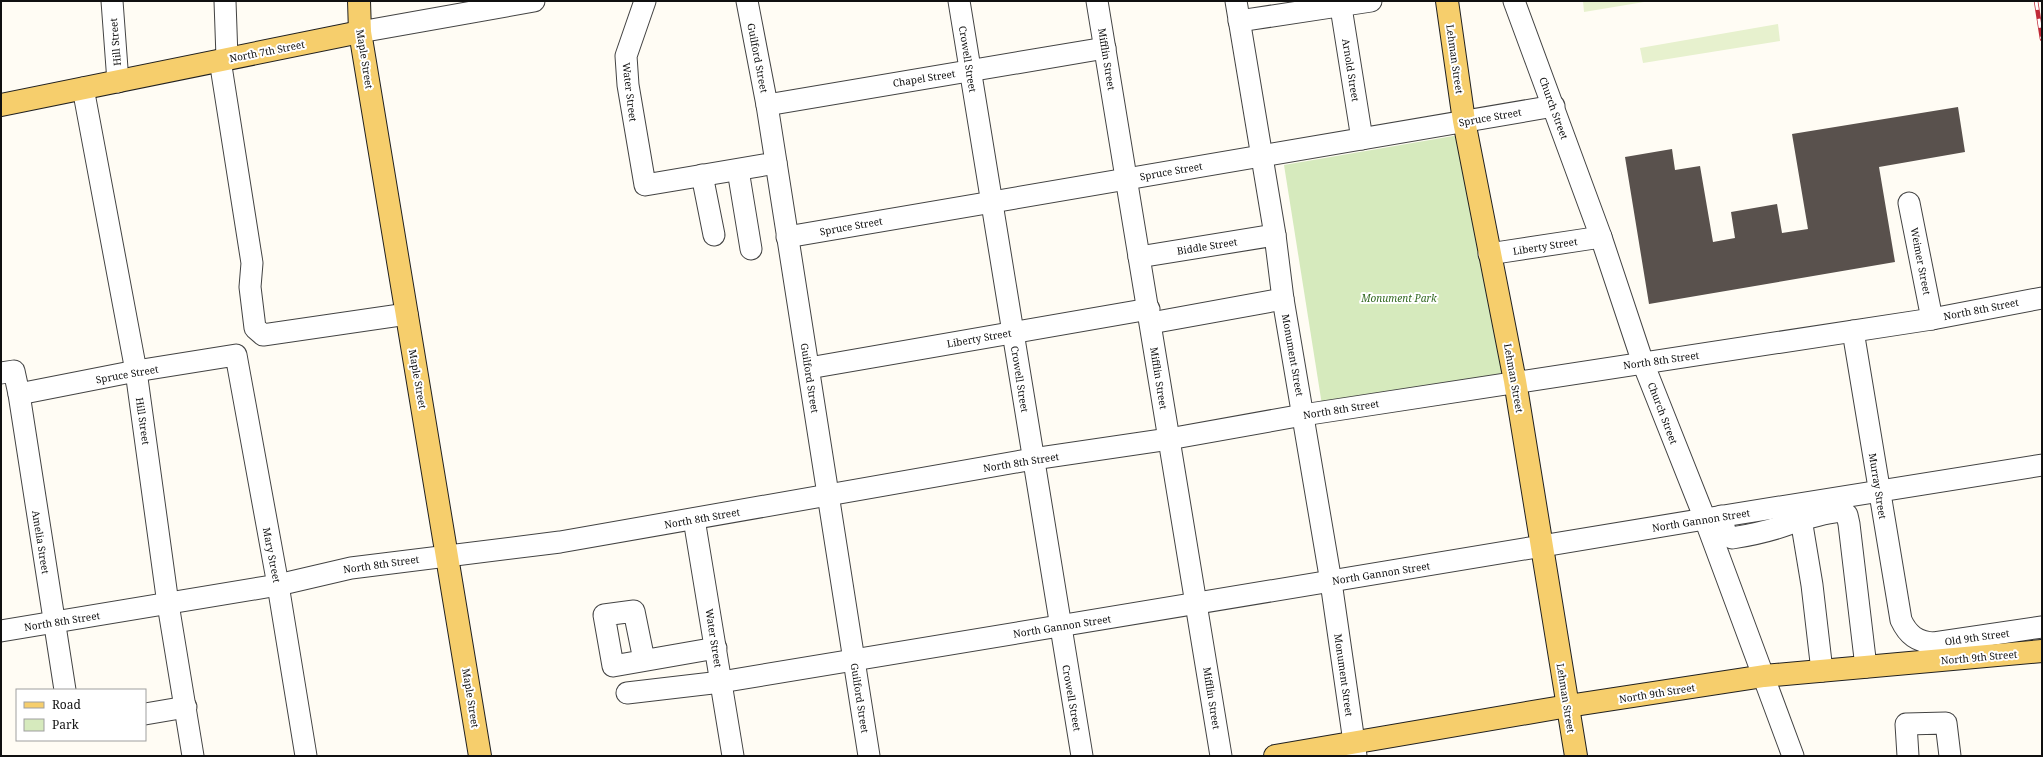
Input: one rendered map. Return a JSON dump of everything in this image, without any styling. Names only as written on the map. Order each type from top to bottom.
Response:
[{"type":"main road","name":"Maple Street","points":[[359,1],[360,32],[448,555],[480,756]]},
{"type":"main road","name":"Lehman Street","points":[[1447,1],[1464,121],[1515,381],[1576,756]]},
{"type":"main road","name":"North 7th Street","points":[[1,105],[360,32]]},
{"type":"main road","name":"North 9th Street","points":[[1274,756],[1355,749],[1568,706],[1764,676],[2042,651]]},
{"type":"street","name":"Hill Street","points":[[112,1],[118,82]]},
{"type":"street","points":[[225,1],[223,59],[252,263],[250,287],[255,328],[262,335],[407,314]]},
{"type":"street","name":"North 7th Street","points":[[360,32],[454,8],[534,1]]},
{"type":"street","name":"Water Street","points":[[645,1],[626,56],[628,85],[644,185],[702,175]]},
{"type":"street","name":"Guilford Street","points":[[747,1],[767,104],[869,756]]},
{"type":"street","name":"Crowell Street","points":[[959,1],[969,71],[1082,756]]},
{"type":"street","name":"Mifflin Street","points":[[1097,1],[1150,316],[1221,756]]},
{"type":"street","name":"Monument Street","points":[[1236,1],[1275,235],[1283,299],[1331,582],[1355,749]]},
{"type":"street","points":[[1239,21],[1340,3],[1371,1]]},
{"type":"street","name":"Church Street","points":[[1514,1],[1602,237],[1643,363],[1713,518],[1764,676],[1793,756]]},
{"type":"street","name":"Arnold Street","points":[[1340,3],[1362,139]]},
{"type":"street","name":"Chapel Street","points":[[767,104],[1105,48]]},
{"type":"street","name":"Hill Street","points":[[83,88],[136,372],[168,604],[193,756]]},
{"type":"street","name":"Spruce Street","points":[[787,237],[1554,106]]},
{"type":"street","points":[[714,235],[702,175],[776,163]]},
{"type":"street","points":[[738,170],[751,249]]},
{"type":"street","name":"Weimer Street","points":[[1909,203],[1932,319]]},
{"type":"street","name":"Biddle Street","points":[[1139,257],[1275,235]]},
{"type":"street","name":"Liberty Street","points":[[1489,254],[1602,237]]},
{"type":"street","name":"North 8th Street","points":[[1,631],[278,585],[351,568],[560,542],[694,520],[1033,459],[1169,439],[1303,415],[1515,381],[1932,319],[2042,298]]},
{"type":"street","name":"Liberty Street","points":[[808,368],[1012,333],[1283,299]]},
{"type":"street","name":"Murray Street","points":[[1853,331],[1901,620],[1905,629],[1913,638]]},
{"type":"street","name":"Spruce Street","points":[[19,394],[236,355]]},
{"type":"street","name":"Mary Street","points":[[236,355],[278,585],[306,756]]},
{"type":"street","name":"Amelia Street","points":[[1,373],[14,371],[19,394],[53,622],[65,689]]},
{"type":"street","name":"North Gannon Street","points":[[627,693],[721,682],[2042,465]]},
{"type":"street","points":[[1713,518],[1726,534],[1732,538],[1765,531],[1794,523],[1801,519],[1836,511],[1842,511],[1847,515],[1866,667]]},
{"type":"street","points":[[1801,519],[1812,585],[1822,671]]},
{"type":"street","name":"Water Street","points":[[694,520],[733,756]]},
{"type":"street","name":"Old 9th Street","points":[[1913,638],[1924,642],[1934,643],[2042,627]]},
{"type":"street","points":[[644,660],[716,648]]},
{"type":"street","points":[[146,714],[186,708]]},
{"type":"street","points":[[1908,756],[1906,724],[1946,723],[1950,756]]},
{"type":"green space","points":[[1583,1],[1650,1],[1584,12]]},
{"type":"green space","points":[[1778,24],[1780,41],[1643,63],[1640,48]]},
{"type":"green space","name":"Monument Park","points":[[1465,134],[1507,375],[1322,405],[1284,165]]},
{"type":"building","points":[[1958,107],[1965,152],[1879,167],[1895,262],[1649,304],[1625,157],[1672,149],[1675,170],[1700,166],[1713,242],[1735,238],[1731,212],[1777,204],[1782,233],[1808,229],[1792,134]]},
{"type":"railway","points":[[2036,1],[2042,39]]}]
